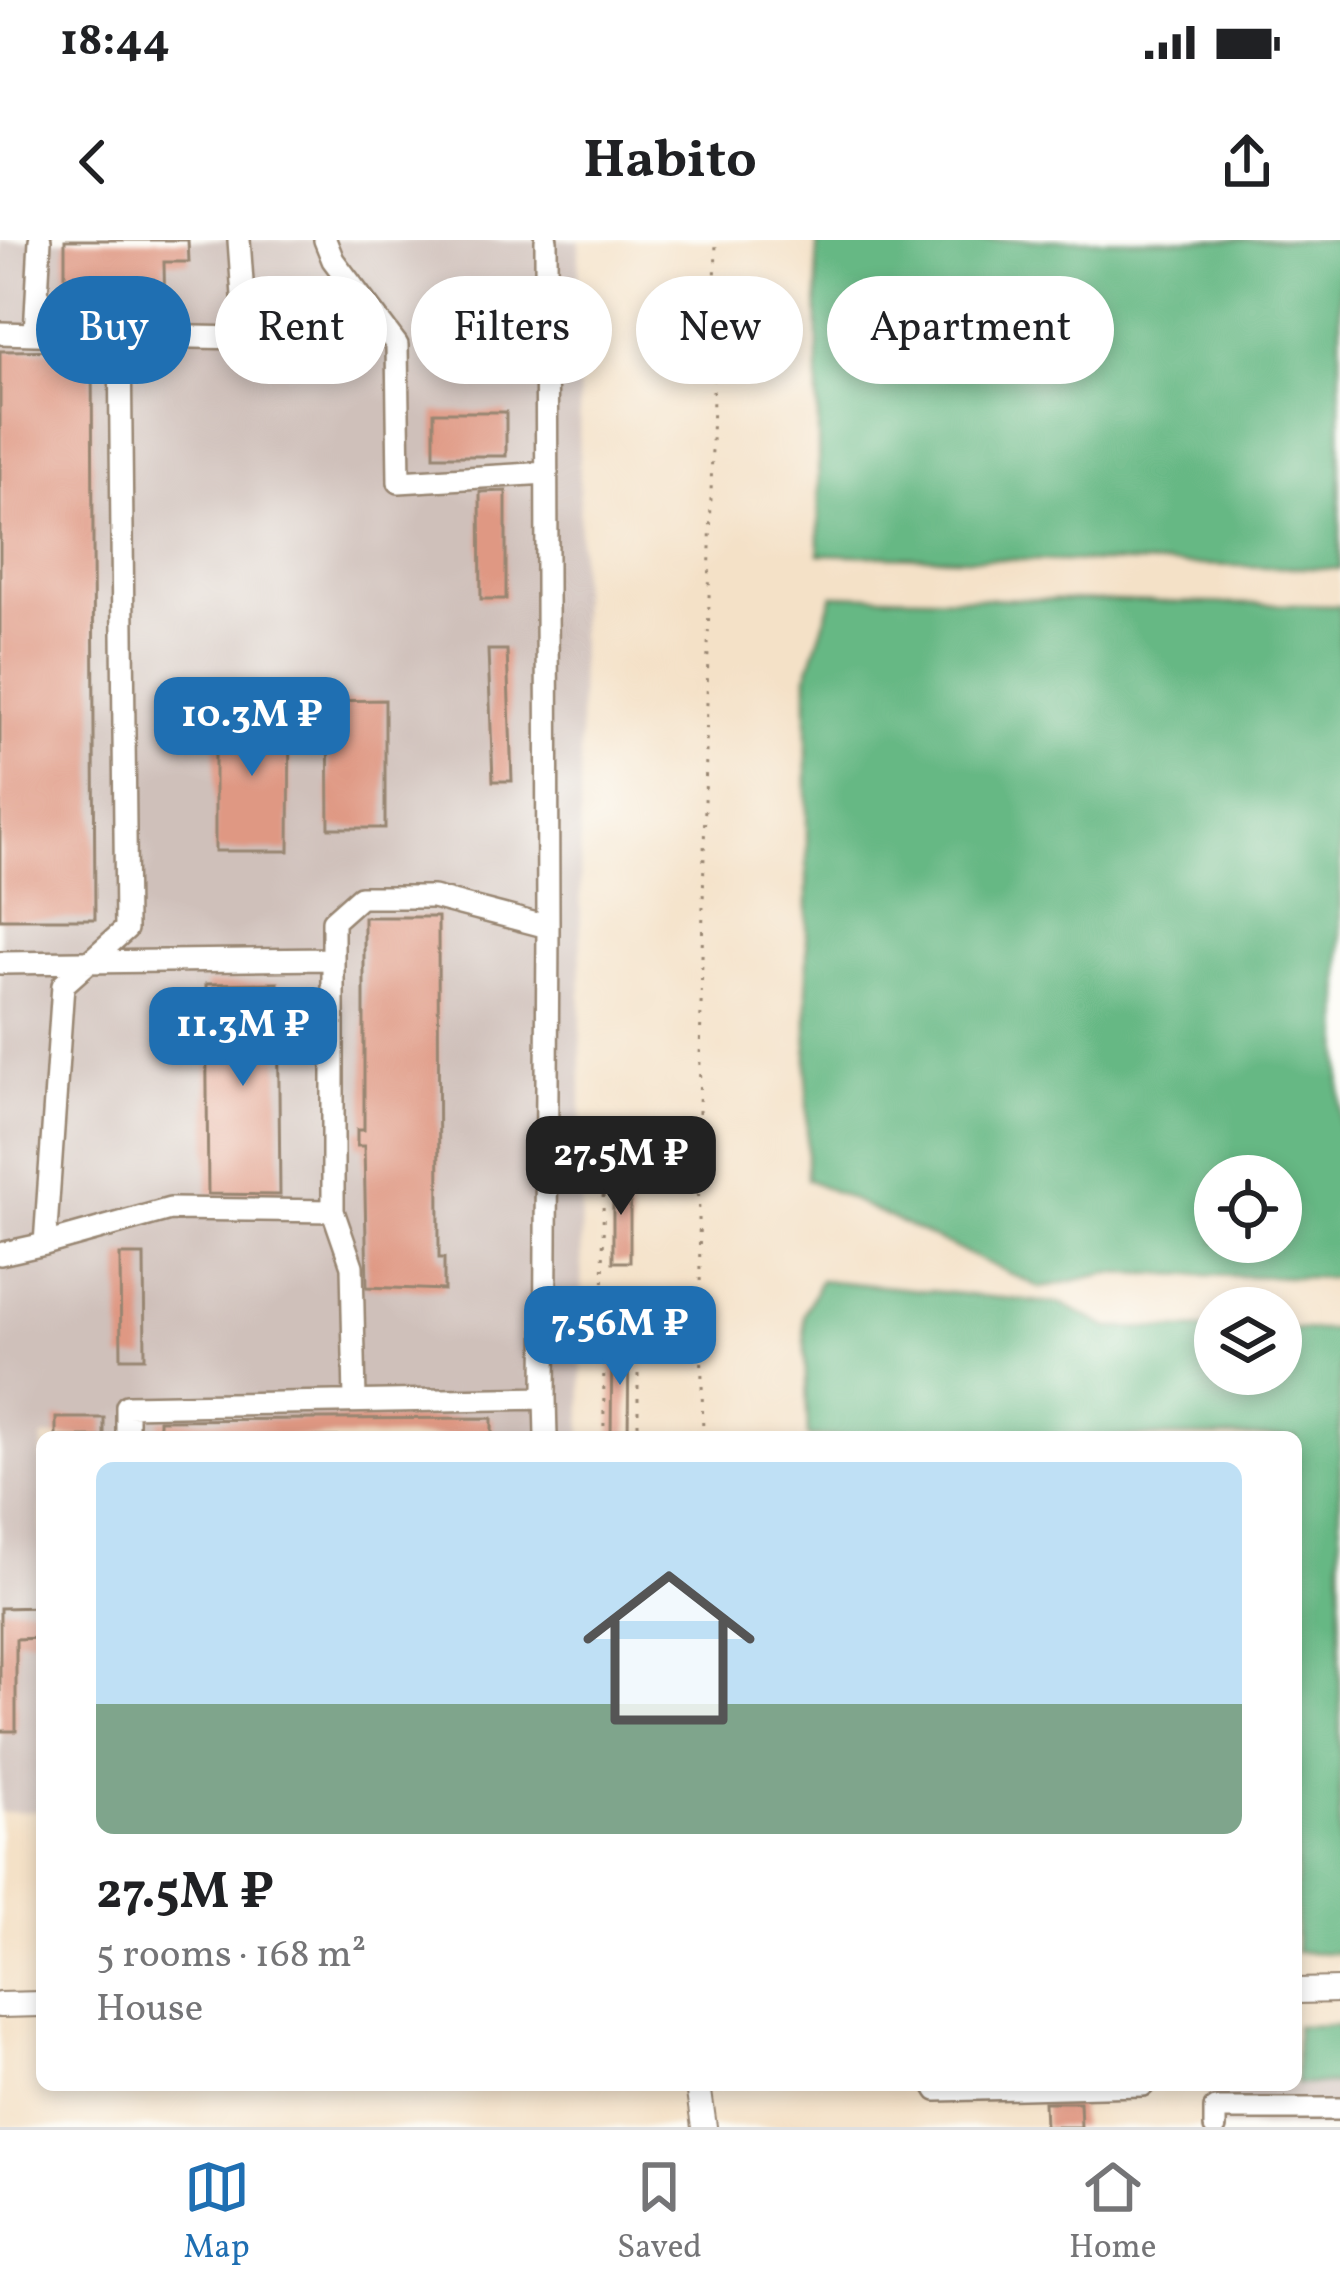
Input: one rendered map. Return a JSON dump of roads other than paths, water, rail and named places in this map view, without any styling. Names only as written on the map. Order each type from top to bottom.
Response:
[{"type":"main road","points":[[1302,1991],[1340,1990]]},
{"type":"main road","points":[[0,2005],[36,2004]]},
{"type":"main road","points":[[699,2091],[704,2127]]},
{"type":"lane","points":[[0,333],[35,334],[40,240]]},
{"type":"lane","points":[[191,338],[246,338],[239,240]]},
{"type":"lane","points":[[325,240],[333,260],[397,345],[399,482],[547,473]]},
{"type":"lane","points":[[546,240],[546,1431]]},
{"type":"lane","points":[[45,1244],[63,985],[126,929],[120,384]]},
{"type":"lane","points":[[355,1400],[352,1266],[333,1211],[333,922],[360,897],[433,897],[548,927]]},
{"type":"lane","points":[[0,963],[333,959]]},
{"type":"lane","points":[[0,1254],[170,1210],[333,1211]]},
{"type":"lane","points":[[127,1431],[127,1406],[545,1398]]},
{"type":"lane","points":[[1215,2127],[1215,2109],[1338,2115]]}]
